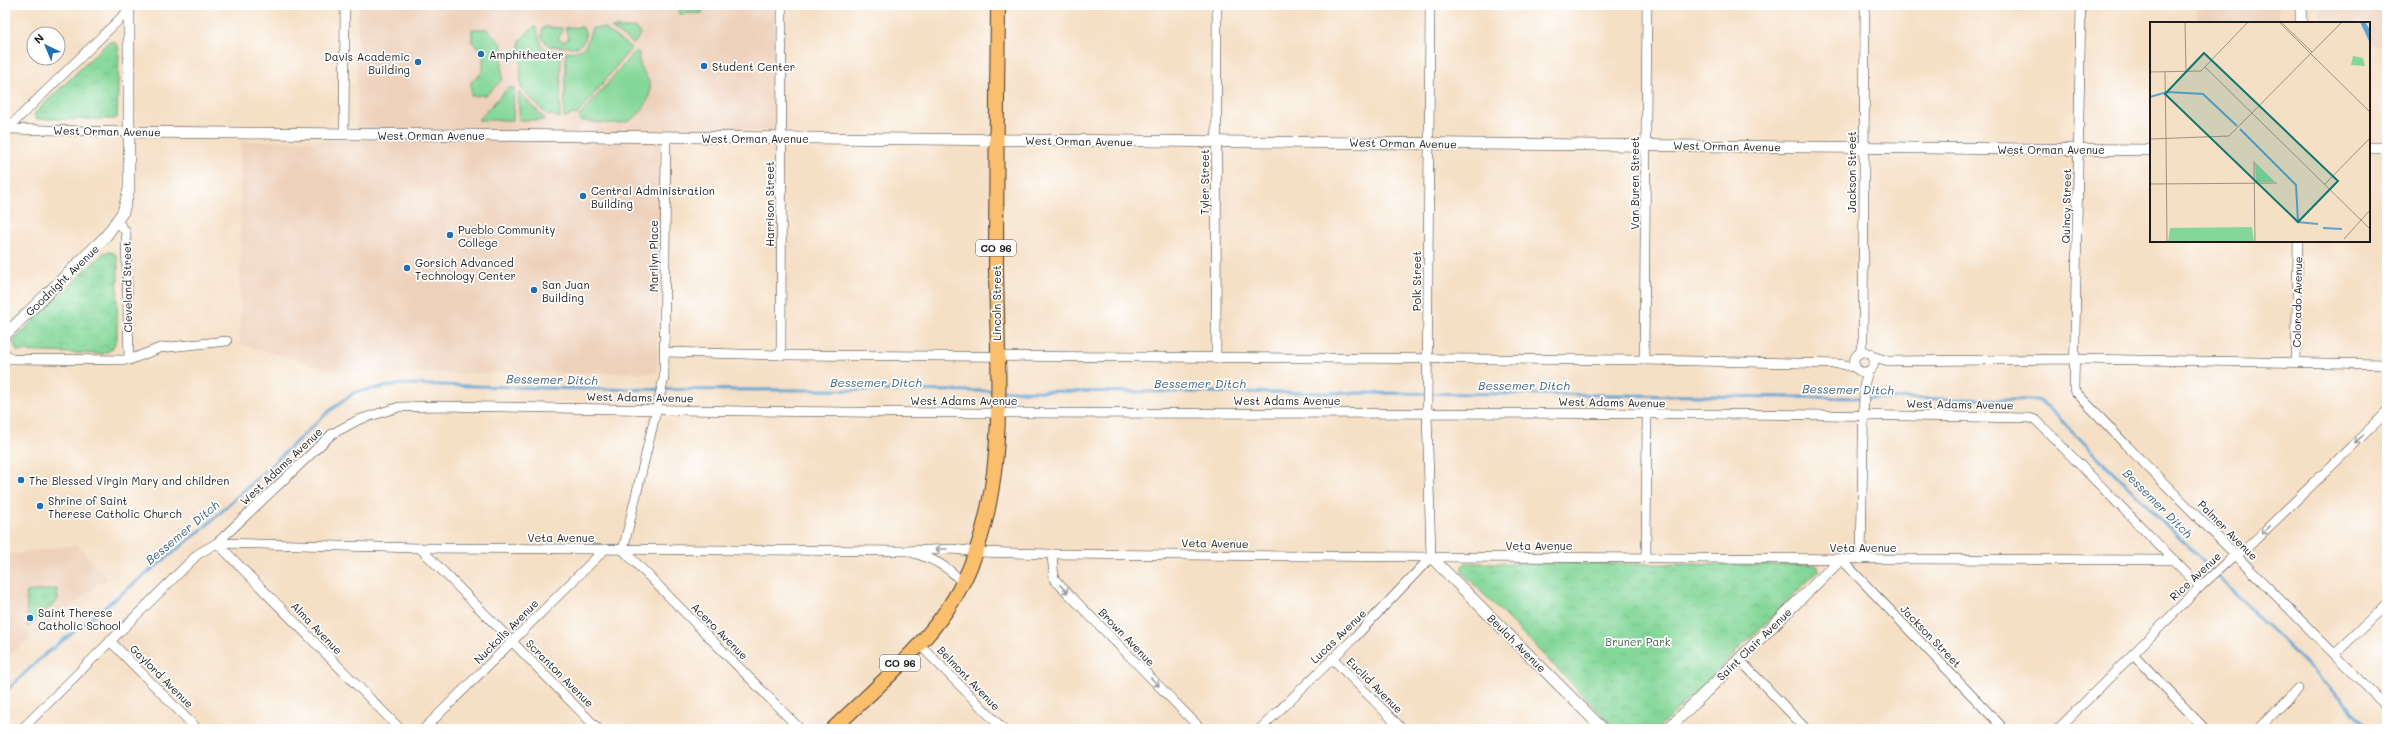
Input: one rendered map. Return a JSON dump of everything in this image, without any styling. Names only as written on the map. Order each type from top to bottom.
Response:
[{"type":"main road","name":"Lincoln Street","points":[[977,552],[991,499],[998,407],[996,140],[998,5]]},
{"type":"main road","name":"CO 96","points":[[833,729],[919,644],[953,601],[977,552]]},
{"type":"street","points":[[344,134],[345,5]]},
{"type":"street","name":"Harrison Street","points":[[781,355],[782,5]]},
{"type":"street","name":"Tyler Street","points":[[1216,359],[1217,5]]},
{"type":"street","name":"Polk Street","points":[[1430,5],[1427,411],[1431,558]]},
{"type":"street","name":"Van Buren Street","points":[[1644,360],[1647,5]]},
{"type":"street","name":"Jackson Street","points":[[1861,559],[1864,410],[1863,148],[1865,5]]},
{"type":"street","name":"Quincy Street","points":[[2075,360],[2081,5]]},
{"type":"street","points":[[2301,5],[2301,22]]},
{"type":"street","points":[[6,130],[129,7]]},
{"type":"street","points":[[118,222],[128,200],[130,132],[129,7]]},
{"type":"street","name":"West Orman Avenue","points":[[6,130],[1217,143],[2150,150]]},
{"type":"street","name":"Marilyn Place","points":[[655,409],[660,398],[664,378],[666,137]]},
{"type":"street","points":[[2370,148],[2387,148]]},
{"type":"street","name":"Goodnight Avenue","points":[[5,336],[118,222]]},
{"type":"street","name":"Cleveland Street","points":[[118,222],[126,232],[129,360]]},
{"type":"street","name":"Colorado Avenue","points":[[2296,363],[2298,242]]},
{"type":"street","points":[[5,353],[11,360],[129,360],[160,348],[227,341]]},
{"type":"street","points":[[665,352],[997,362],[1216,359],[1427,359],[1644,360],[1841,364],[1888,361],[2075,360],[2387,364]]},
{"type":"street","name":"Palmer Avenue","points":[[2075,360],[2074,390],[2124,444],[2387,707]]},
{"type":"street","name":"West Adams Avenue","points":[[22,729],[198,554],[217,543],[332,434],[358,420],[392,409],[442,406],[655,409],[998,407],[1427,411],[1647,415],[1864,410],[2029,418],[2036,420],[2174,560]]},
{"type":"street","points":[[623,550],[655,409]]},
{"type":"street","name":"Rice Avenue","points":[[2058,729],[2200,587],[2237,556],[2387,412]]},
{"type":"street","points":[[1646,557],[1647,415]]},
{"type":"street","name":"Veta Avenue","points":[[217,543],[420,548],[605,550],[905,551],[946,549],[977,552],[1052,554],[1431,558],[1646,557],[2174,560]]},
{"type":"street","name":"Alma Avenue","points":[[217,543],[400,729]]},
{"type":"street","name":"Scranton Avenue","points":[[420,548],[598,729]]},
{"type":"street","name":"Nuckolls Avenue","points":[[424,729],[605,550]]},
{"type":"street","name":"Acero Avenue","points":[[623,550],[800,729]]},
{"type":"street","name":"Veta Avenue","points":[[905,551],[925,556],[945,566],[955,573],[962,583]]},
{"type":"street","name":"Brown Avenue","points":[[1052,554],[1054,579],[1201,729]]},
{"type":"street","name":"Lucas Avenue","points":[[1260,729],[1431,558]]},
{"type":"street","name":"Beulah Avenue","points":[[1431,558],[1603,729]]},
{"type":"street","name":"Jackson Street","points":[[1840,559],[2004,729]]},
{"type":"street","name":"Saint Clair Avenue","points":[[1668,729],[1840,559]]},
{"type":"street","points":[[2174,560],[2200,587]]},
{"type":"street","points":[[2335,654],[2387,604]]},
{"type":"street","name":"Gaylord Avenue","points":[[110,641],[198,729]]},
{"type":"street","name":"Belmont Avenue","points":[[919,644],[1003,729]]},
{"type":"street","points":[[2133,654],[2205,729]]},
{"type":"street","name":"Euclid Avenue","points":[[1332,658],[1402,729]]},
{"type":"street","points":[[1739,659],[1806,729]]},
{"type":"street","points":[[2258,729],[2298,689]]},
{"type":"shaded area","name":"Pueblo Community College","points":[[358,5],[774,5],[775,125],[771,131],[661,130],[657,373],[343,373],[240,344],[241,141],[347,141],[356,138]]},
{"type":"shaded area","points":[[2197,5],[2279,5],[2279,22],[2197,22]]},
{"type":"shaded area","points":[[2320,5],[2387,5],[2387,46],[2370,46],[2370,22],[2320,22]]},
{"type":"shaded area","name":"Saint Therese Catholic School","points":[[77,545],[107,578],[5,658],[5,555]]},
{"type":"green space","points":[[679,5],[702,5],[702,13],[679,14]]},
{"type":"green space","points":[[536,27],[542,47],[550,51],[561,52],[560,118],[553,115],[547,115],[521,88],[520,41],[532,28]]},
{"type":"green space","points":[[545,27],[562,28],[562,32],[558,38],[563,42],[569,38],[565,28],[582,27],[585,32],[585,40],[578,47],[549,46],[542,38],[542,29]]},
{"type":"green space","points":[[592,28],[604,28],[631,48],[577,115],[572,114],[564,118],[566,52],[582,49],[587,43]]},
{"type":"green space","points":[[611,28],[635,28],[641,33],[634,44]]},
{"type":"green space","points":[[472,29],[487,29],[502,44],[502,80],[486,95],[471,96],[471,82],[483,72],[483,52],[472,42]]},
{"type":"green space","points":[[112,41],[117,44],[119,49],[117,118],[36,119],[34,114],[106,44]]},
{"type":"green space","points":[[635,51],[639,53],[639,62],[649,82],[650,88],[648,100],[641,112],[631,120],[621,123],[582,121],[579,117]]},
{"type":"green space","points":[[508,88],[514,88],[513,120],[478,120]]},
{"type":"green space","points":[[519,92],[544,118],[543,120],[519,120]]},
{"type":"green space","points":[[103,253],[114,253],[118,259],[117,339],[112,349],[103,354],[17,351],[14,344],[15,339]]},
{"type":"green space","name":"Bruner Park","points":[[1466,563],[1815,565],[1818,566],[1819,570],[1658,729],[1616,729],[1462,572],[1462,566]]},
{"type":"green space","points":[[57,589],[58,600],[28,627],[26,592]]},
{"type":"waterway","name":"Bessemer Ditch","points":[[5,692],[42,657],[205,527],[328,412],[355,392],[402,384],[582,389],[995,391]]},
{"type":"waterway","name":"Bessemer Ditch","points":[[1003,391],[1528,394],[2037,400],[2047,406],[2371,729]]},
{"type":"place","name":"Amphitheater","points":[[481,54]]},
{"type":"place","name":"Davis Academic Building","points":[[418,62]]},
{"type":"place","name":"Student Center","points":[[704,66]]},
{"type":"place","name":"Central Administration Building","points":[[583,196]]},
{"type":"place","name":"Pueblo Community College","points":[[450,235]]},
{"type":"place","name":"Gorsich Advanced Technology Center","points":[[407,268]]},
{"type":"place","name":"San Juan Building","points":[[534,290]]},
{"type":"place","name":"The Blessed Virgin Mary and children","points":[[21,480]]},
{"type":"place","name":"Shrine of Saint Therese Catholic Church","points":[[40,506]]},
{"type":"place","name":"Saint Therese Catholic School","points":[[30,618]]}]
